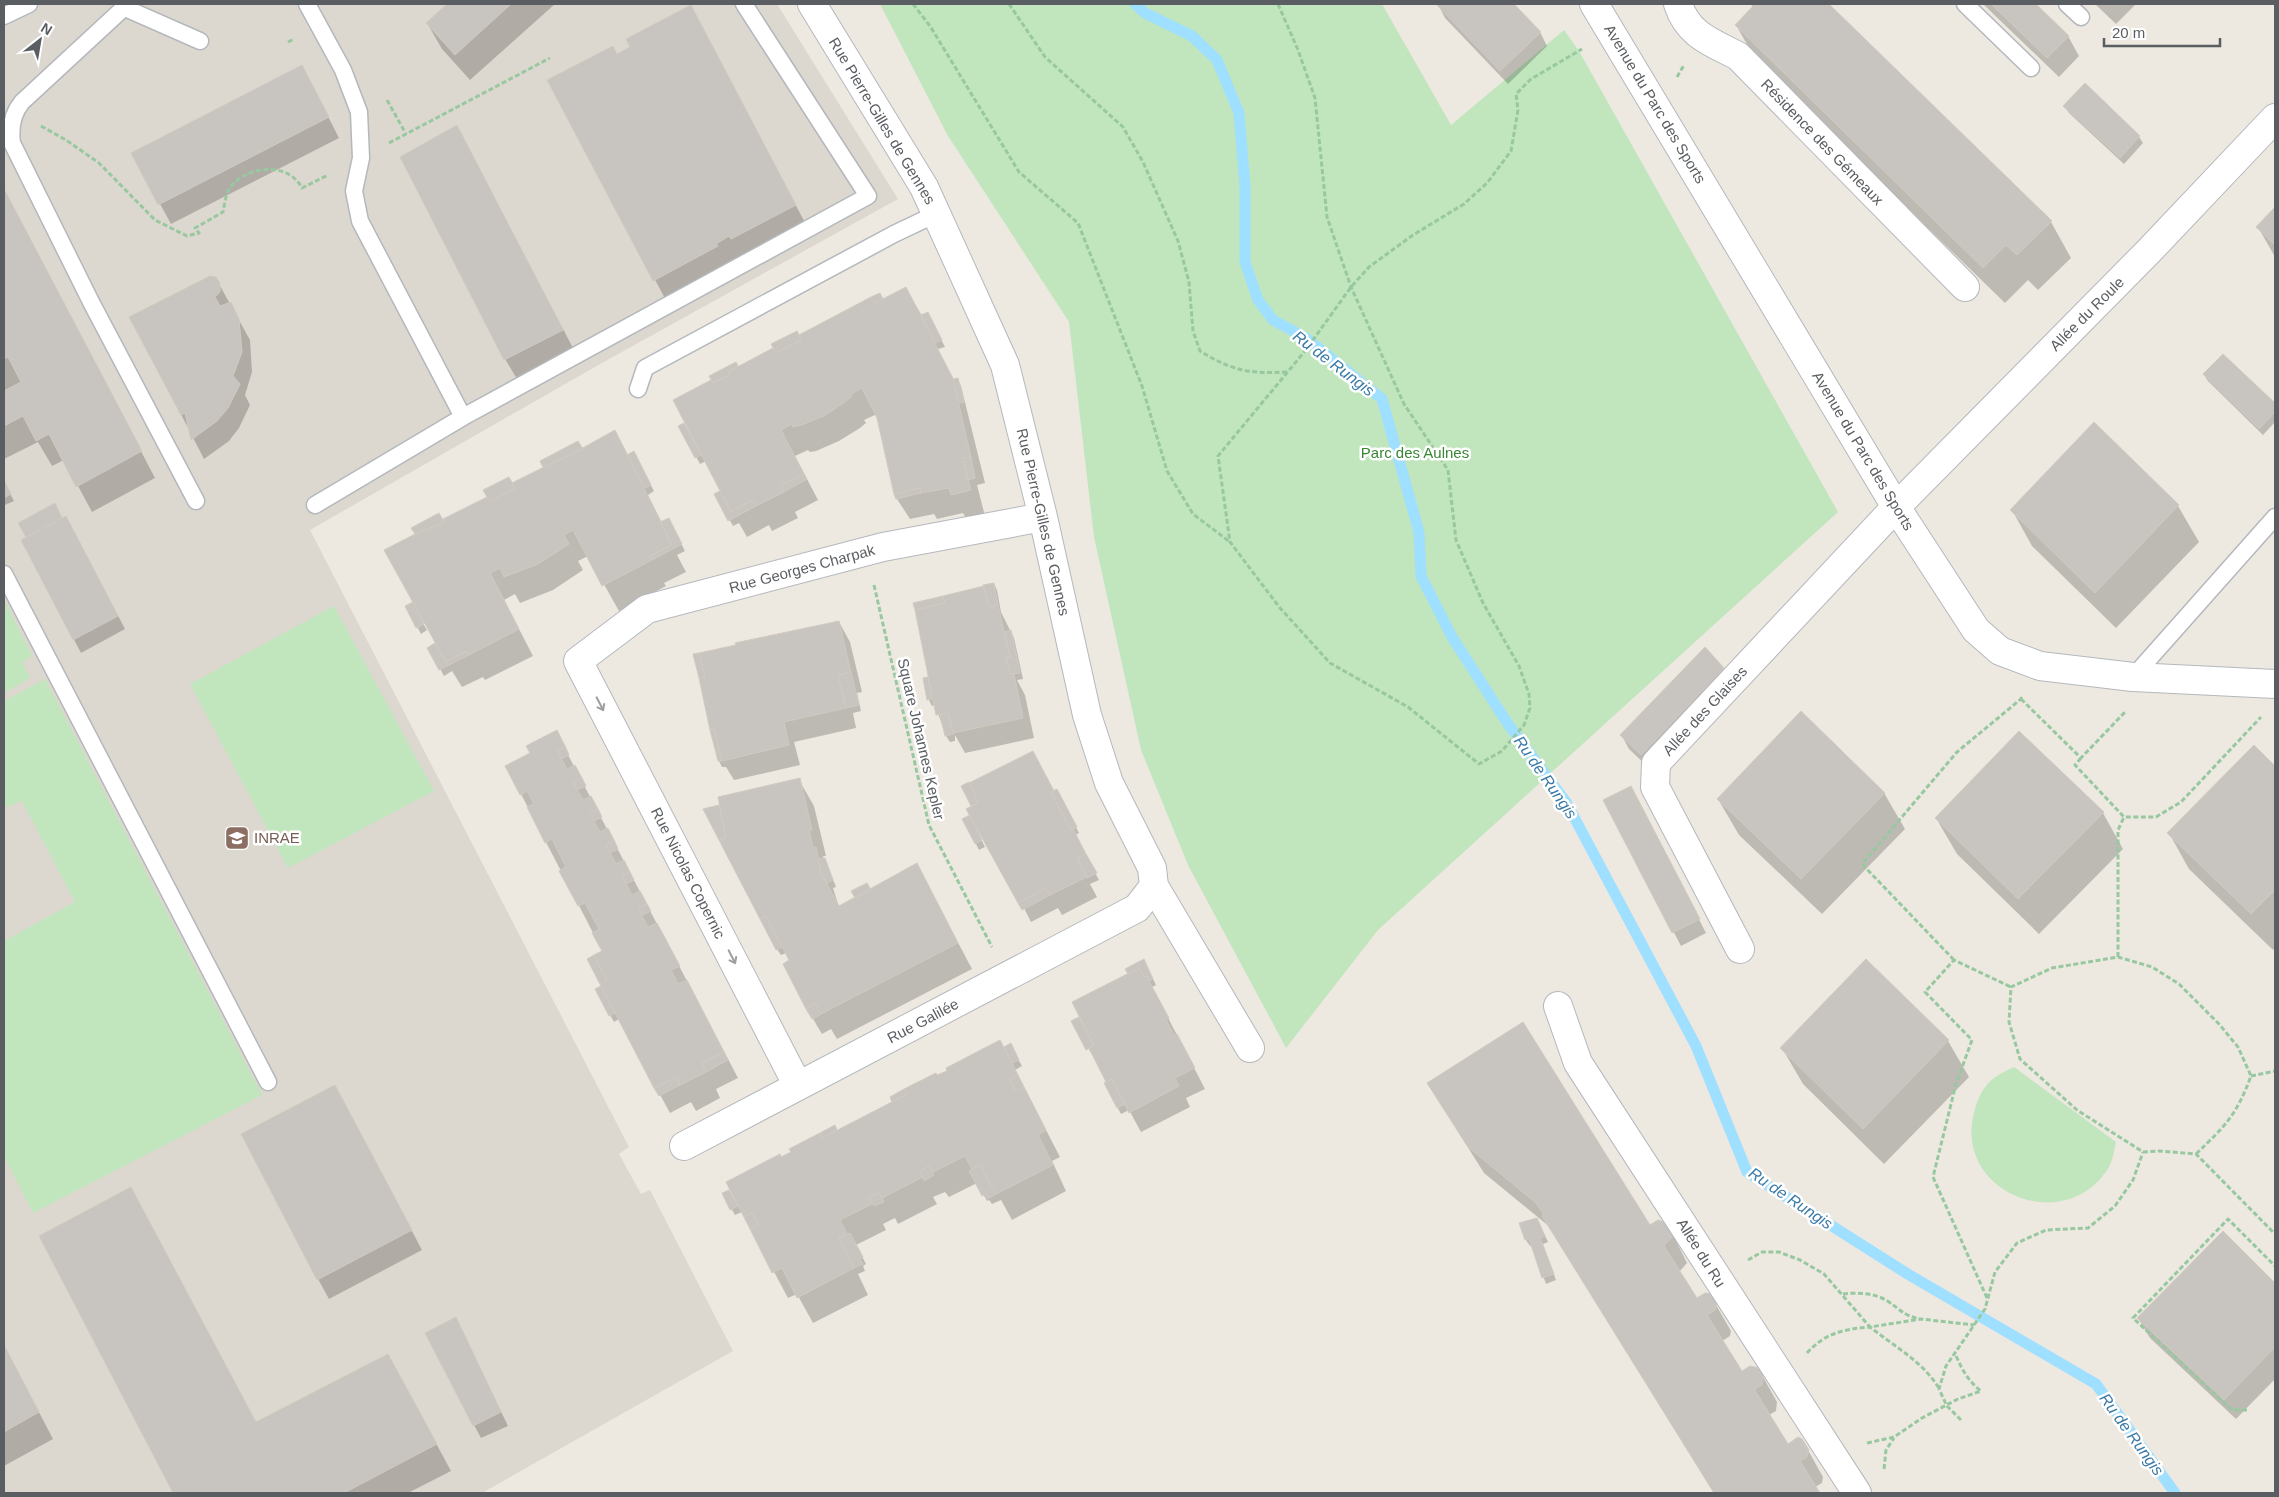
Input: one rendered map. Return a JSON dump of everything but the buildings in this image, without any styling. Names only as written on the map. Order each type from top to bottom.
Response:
[{"type":"street","name":"Rue Pierre-Gilles de Gennes","points":[[812,4],[914,171],[936,214],[1005,365],[1043,517],[1087,715],[1109,784],[1152,868],[1154,886],[1250,1048]]},
{"type":"street","name":"Avenue du Parc des Sports","points":[[1594,4],[1896,507],[1976,630],[2000,651],[2034,664],[2145,678],[2275,684]]},
{"type":"street","name":"Résidence des Gémeaux","points":[[1678,4],[1682,19],[1700,37],[1738,56],[1965,288]]},
{"type":"street","name":"Allée du Roule","points":[[1896,507],[2148,252],[2275,118]]},
{"type":"street","name":"Allée des Glaises","points":[[1740,949],[1655,787],[1656,763],[1896,507]]},
{"type":"street","name":"Rue Georges Charpak","points":[[578,661],[647,609],[866,552],[1043,517]]},
{"type":"street","name":"Rue Nicolas Copernic","points":[[578,661],[798,1086]]},
{"type":"street","name":"Rue Galilée","points":[[684,1146],[1136,908],[1154,886]]},
{"type":"street","name":"Allée du Ru","points":[[1558,1006],[1578,1063],[1857,1493]]},
{"type":"lane","points":[[4,16],[29,4]]},
{"type":"lane","points":[[307,4],[343,70],[360,112],[361,158],[354,191],[360,220],[463,418]]},
{"type":"lane","points":[[315,505],[463,418],[868,196],[744,4]]},
{"type":"lane","points":[[1964,4],[2031,68]]},
{"type":"lane","points":[[2067,4],[2081,17]]},
{"type":"lane","points":[[196,502],[91,302],[14,148],[11,133],[16,109],[81,45],[126,6],[200,41]]},
{"type":"lane","points":[[638,389],[645,368],[894,234],[936,214]]},
{"type":"lane","points":[[2145,678],[2275,518]]},
{"type":"lane","points":[[4,574],[268,1082]]},
{"type":"path","points":[[913,4],[930,26],[1019,172],[1078,223],[1142,386],[1167,471],[1193,514],[1230,542],[1280,608],[1330,663],[1408,707],[1479,764],[1502,751],[1524,725],[1530,708],[1529,694],[1519,666],[1483,602],[1456,540],[1448,470],[1404,404],[1351,287],[1327,218],[1315,98],[1298,50],[1278,4]]},
{"type":"path","points":[[1009,4],[1045,58],[1124,127],[1143,162],[1178,241],[1189,282],[1193,332],[1200,351],[1223,366],[1261,373],[1288,372]]},
{"type":"path","points":[[1230,542],[1218,456],[1305,351],[1351,287],[1369,266],[1413,235],[1464,204],[1487,183],[1511,151],[1518,110],[1516,94],[1531,79],[1610,30]]},
{"type":"path","points":[[16,109],[26,118],[84,151],[113,175],[155,220],[187,236],[199,233],[195,228],[223,212],[225,200],[234,183],[261,169],[270,169],[285,174],[299,182],[302,188],[550,58]]},
{"type":"path","name":"Square Johannes Kepler","points":[[866,552],[929,825],[1008,976]]},
{"type":"path","points":[[2012,987],[1954,960],[1862,864],[1957,752],[2021,699],[2034,664]]},
{"type":"path","points":[[2145,678],[2076,765],[2124,817],[2156,817],[2181,802],[2260,719],[2275,684]]},
{"type":"path","points":[[2021,699],[2081,758]]},
{"type":"path","points":[[2118,957],[2118,830],[2124,817]]},
{"type":"path","points":[[2012,987],[2052,968],[2118,957],[2152,967],[2179,984],[2219,1024],[2238,1047],[2251,1076],[2241,1104],[2228,1123],[2196,1154]]},
{"type":"path","points":[[1954,960],[1925,992],[1972,1040],[1956,1084],[1933,1177],[1987,1298]]},
{"type":"path","points":[[2012,987],[2009,1022],[2020,1059],[2077,1110],[2142,1152],[2159,1151],[2196,1154],[2275,1234]]},
{"type":"path","points":[[2251,1076],[2275,1071]]},
{"type":"path","points":[[1939,1389],[1946,1366],[1985,1309],[1994,1272],[2017,1243],[2046,1230],[2088,1228],[2115,1206],[2133,1180],[2142,1152]]},
{"type":"path","points":[[2247,1410],[2232,1410],[2133,1318],[2228,1219],[2275,1266]]},
{"type":"path","points":[[1717,1277],[1762,1252],[1779,1252],[1800,1260],[1824,1274],[1870,1327],[1929,1372],[1947,1406],[1960,1420]]},
{"type":"path","points":[[1842,1294],[1869,1294],[1889,1302],[1904,1315],[1974,1326]]},
{"type":"path","points":[[1779,1374],[1790,1370],[1816,1343],[1830,1334],[1843,1330],[1921,1319]]},
{"type":"path","points":[[1828,1451],[1894,1437],[1922,1418],[1958,1399],[1981,1391],[1973,1385],[1961,1369],[1954,1353]]},
{"type":"path","points":[[1884,1472],[1886,1450],[1894,1437]]},
{"type":"shaded area","name":"INRAE","points":[[4,4],[777,4],[898,199],[602,363],[310,530],[629,1147],[619,1154],[641,1194],[650,1190],[733,1351],[482,1493],[4,1493]]},
{"type":"green space","name":"Parc des Aulnes","points":[[880,4],[1382,4],[1451,125],[1564,30],[1579,51],[1838,512],[1378,930],[1286,1048],[1188,865],[1141,750],[1094,537],[1069,322],[948,136]]},
{"type":"green space","points":[[4,599],[32,656],[22,662],[30,678],[4,693]]},
{"type":"green space","points":[[334,606],[434,791],[288,868],[190,684]]},
{"type":"green space","points":[[45,679],[262,1095],[33,1213],[4,1156],[4,941],[75,902],[22,801],[7,807],[4,802],[4,701]]},
{"type":"green space","points":[[2014,1067],[2116,1142],[2109,1167],[2090,1188],[2067,1200],[2042,1202],[2018,1197],[1996,1184],[1980,1165],[1972,1141],[1974,1113],[1977,1104],[1983,1089],[1993,1079]]},
{"type":"waterway","name":"Ru de Rungis","points":[[1135,4],[1145,13],[1192,36],[1217,60],[1239,113],[1245,185],[1245,262],[1258,300],[1273,320],[1306,338],[1382,399],[1419,532],[1421,576],[1452,637],[1508,724],[1566,802],[1696,1046],[1747,1172],[1906,1273],[2096,1384],[2175,1493]]},
{"type":"place","name":"INRAE","points":[[237,838]]}]
